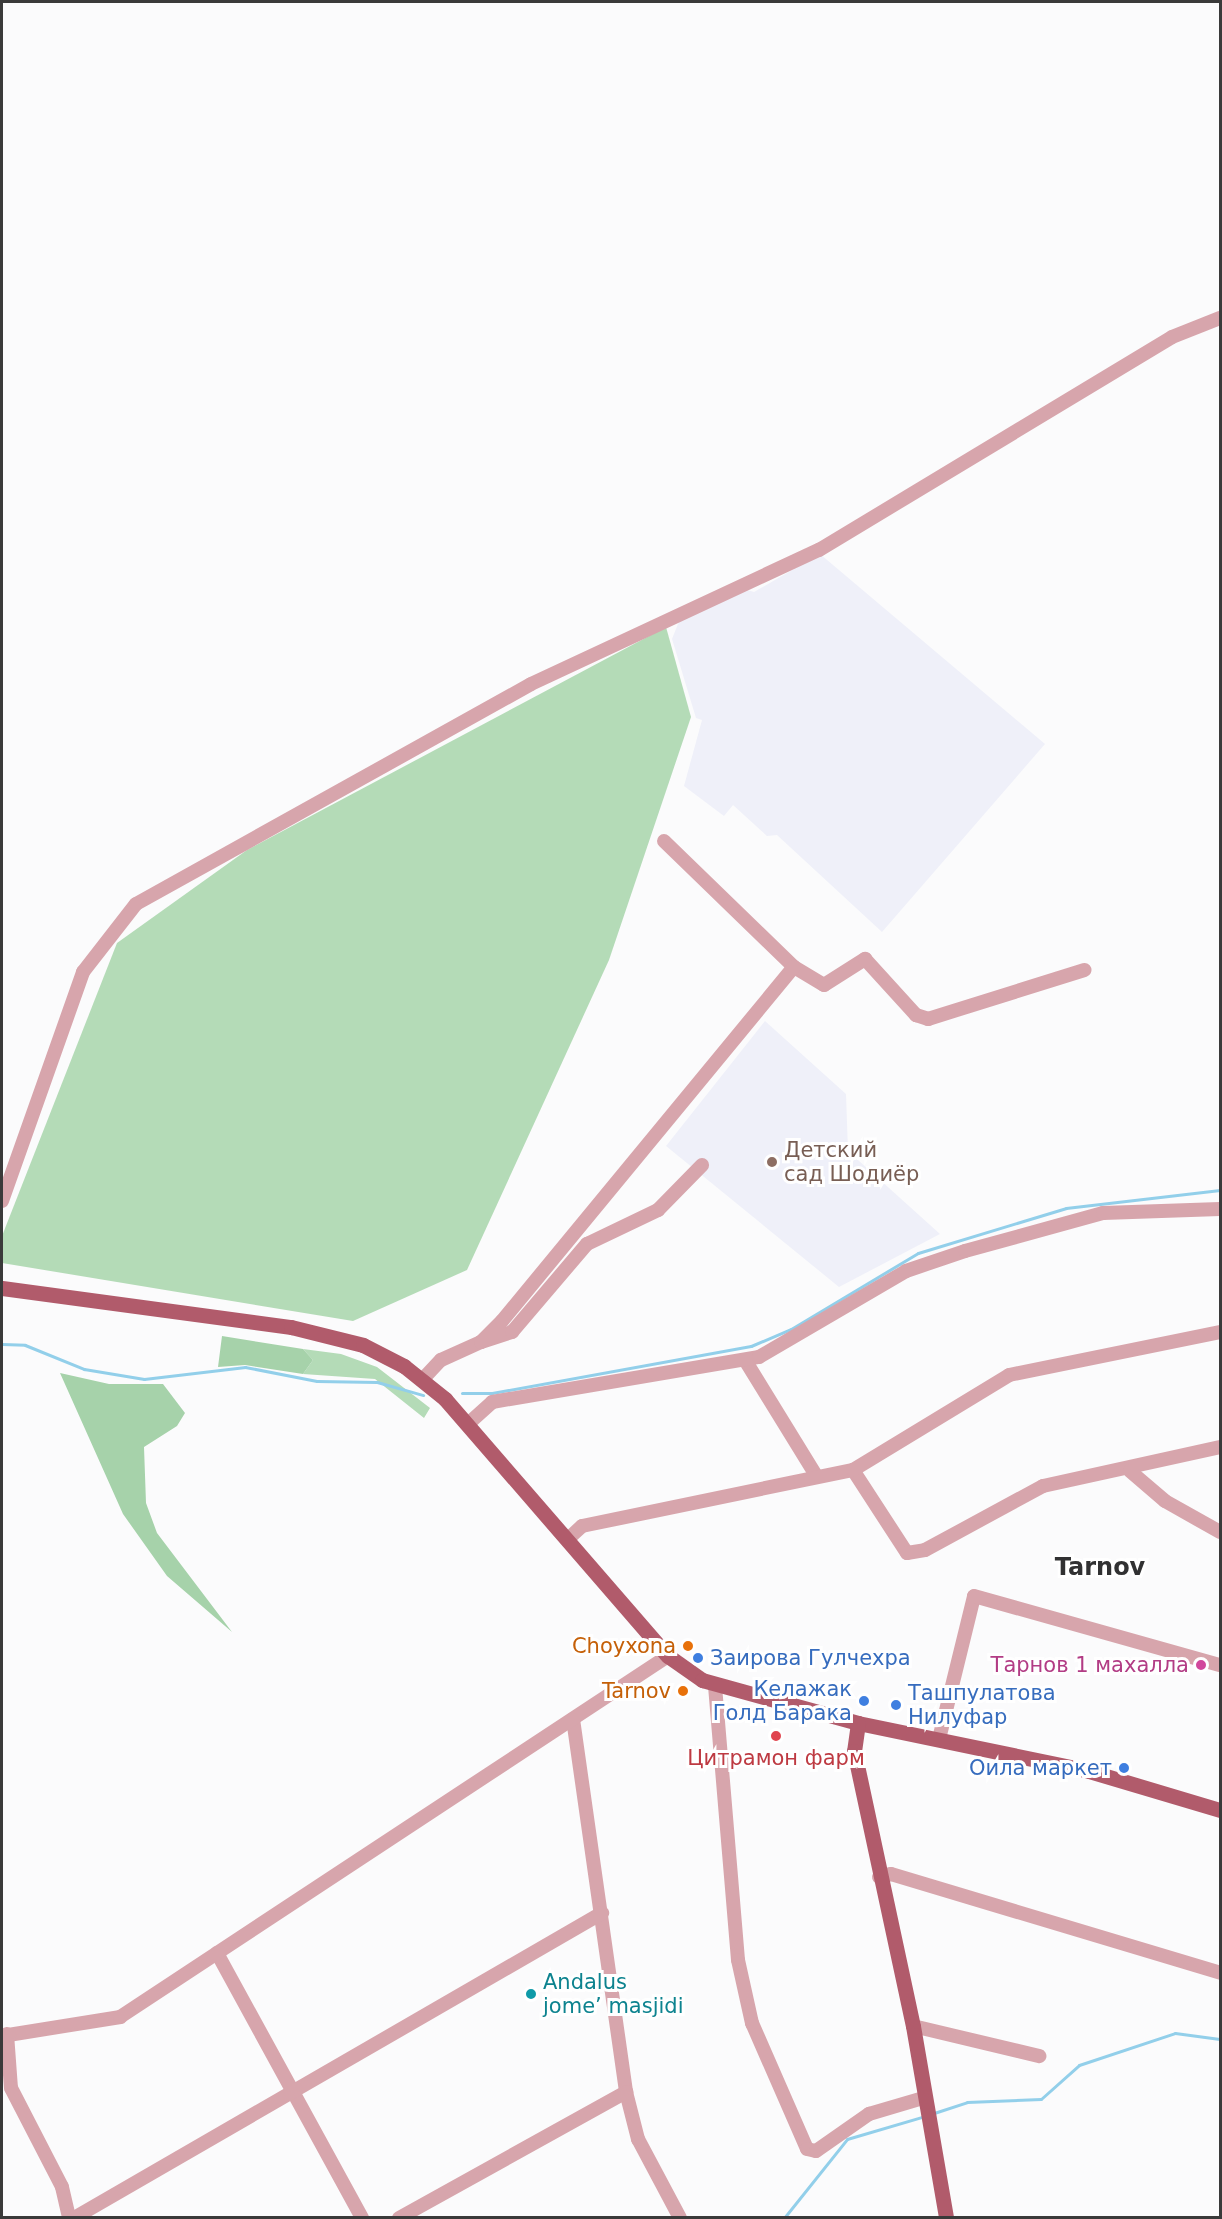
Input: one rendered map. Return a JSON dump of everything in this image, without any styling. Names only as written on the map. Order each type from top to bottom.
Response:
[{"type":"main road","points":[[2,1288],[327,1334],[384,1354],[423,1379],[469,1423],[668,1656],[715,1686],[858,1723],[1111,1776],[1221,1810]]},
{"type":"main road","points":[[858,1723],[854,1751],[879,1877],[913,2026],[924,2102],[946,2217]]},
{"type":"street","points":[[2,1201],[82,972],[118,922],[144,898],[531,684],[819,550],[1172,337],[1221,318]]},
{"type":"street","points":[[664,841],[794,967],[824,985],[865,959],[916,1015],[928,1019],[1084,970]]},
{"type":"street","points":[[481,1342],[794,967]]},
{"type":"street","points":[[423,1379],[441,1360],[481,1342],[512,1332],[587,1244],[658,1210],[702,1165]]},
{"type":"street","points":[[469,1423],[492,1402],[745,1360],[798,1338],[906,1270],[965,1251],[1103,1213],[1221,1209]]},
{"type":"street","points":[[568,1539],[582,1526],[853,1470],[1009,1375],[1221,1332]]},
{"type":"street","points":[[745,1360],[817,1477]]},
{"type":"street","points":[[853,1470],[907,1553],[925,1550],[1043,1486],[1130,1471],[1221,1447]]},
{"type":"street","points":[[1130,1471],[1165,1501],[1221,1532]]},
{"type":"street","points":[[939,1739],[974,1596],[1221,1665]]},
{"type":"street","points":[[69,2217],[62,2187],[11,2088],[4,2035],[120,2016],[668,1656]]},
{"type":"street","points":[[715,1686],[738,1960],[752,2024],[807,2149],[816,2151],[869,2114],[924,2102]]},
{"type":"street","points":[[573,1719],[626,2092],[638,2139],[680,2217]]},
{"type":"street","points":[[879,1877],[891,1875],[1221,1973]]},
{"type":"street","points":[[74,2217],[293,2093],[602,1913]]},
{"type":"street","points":[[217,1953],[362,2217]]},
{"type":"street","points":[[913,2026],[1039,2056]]},
{"type":"street","points":[[399,2217],[626,2092]]},
{"type":"shaded area","points":[[820,554],[1045,744],[882,932],[777,835],[767,836],[733,805],[724,816],[684,786],[702,720],[696,718],[672,639],[680,619],[744,589],[754,592]]},
{"type":"shaded area","name":"Детский сад Шодиёр","points":[[765,1021],[846,1094],[848,1151],[940,1234],[839,1287],[666,1146]]},
{"type":"green space","points":[[666,627],[691,717],[609,960],[467,1270],[353,1321],[2,1263],[2,1236],[117,943],[247,850]]},
{"type":"green space","points":[[222,1336],[303,1349],[313,1360],[303,1374],[245,1365],[218,1367]]},
{"type":"green space","points":[[303,1349],[341,1354],[377,1367],[430,1408],[424,1418],[375,1379],[303,1374],[313,1360]]},
{"type":"green space","points":[[60,1373],[109,1384],[163,1384],[185,1413],[177,1426],[144,1447],[146,1503],[157,1533],[232,1632],[167,1576],[123,1514]]},
{"type":"waterway","points":[[462,1393],[492,1393],[751,1346],[791,1329],[918,1253],[1066,1208],[1220,1190]]},
{"type":"waterway","points":[[2,1344],[25,1345],[84,1369],[144,1379],[245,1367],[317,1381],[377,1382],[423,1395]]},
{"type":"waterway","points":[[934,2113],[967,2102],[1041,2099],[1079,2065],[1175,2033],[1220,2039]]},
{"type":"waterway","points":[[784,2218],[847,2139],[925,2116]]},
{"type":"place","name":"Детский сад Шодиёр","points":[[772,1162]]},
{"type":"place","name":"Choyxona","points":[[688,1646]]},
{"type":"place","name":"Заирова Гулчехра","points":[[698,1658]]},
{"type":"place","name":"Тарнов 1 махалла","points":[[1201,1665]]},
{"type":"place","name":"Tarnov","points":[[683,1691]]},
{"type":"place","name":"Келажак Голд Барака","points":[[864,1701]]},
{"type":"place","name":"Ташпулатова Нилуфар","points":[[896,1705]]},
{"type":"place","name":"Цитрамон фарм","points":[[776,1736]]},
{"type":"place","name":"Оила маркет","points":[[1124,1768]]},
{"type":"place","name":"Andalus jome’ masjidi","points":[[531,1994]]},
{"type":"district","name":"Tarnov","points":[[1100,1568]]}]
